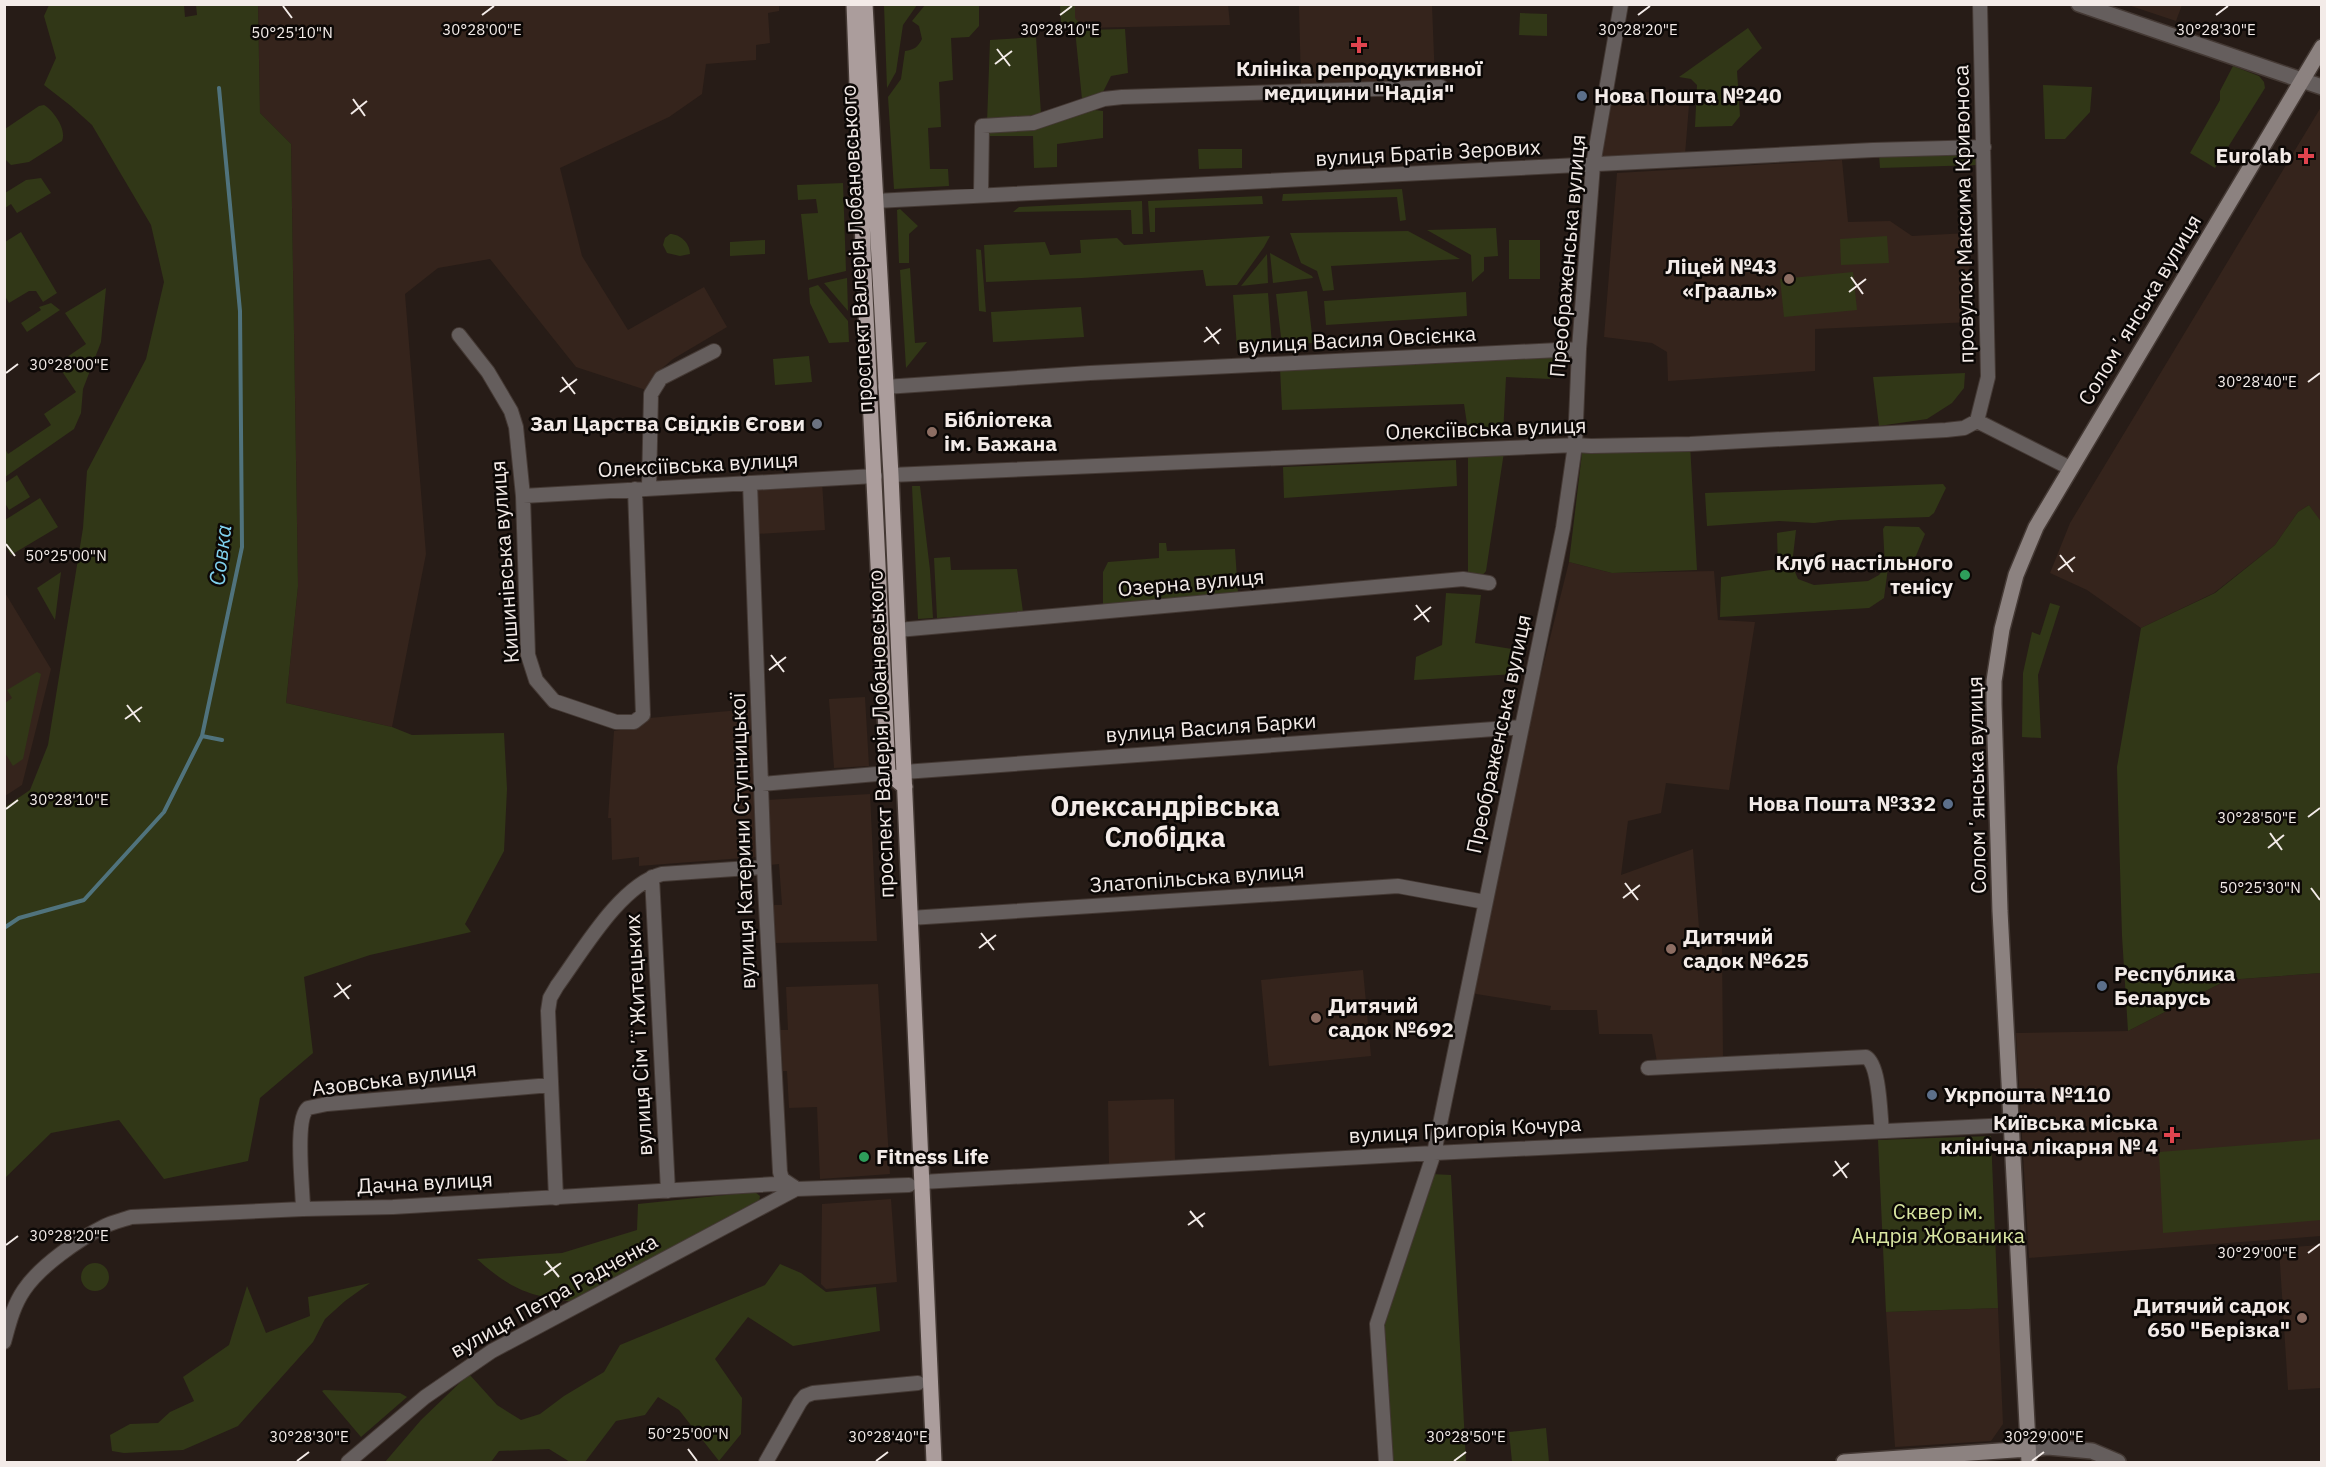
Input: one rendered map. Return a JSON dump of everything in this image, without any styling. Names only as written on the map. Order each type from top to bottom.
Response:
[{"type":"main road","name":"проспект Валерія Лобановського","points":[[854,4],[864,273],[875,476],[910,918],[915,1184],[934,1462]]},
{"type":"main road","name":"проспект Валерія Лобановського","points":[[866,4],[898,630],[899,777]]},
{"type":"main road","name":"Соломʼянська вулиця","points":[[2029,1456],[2010,1125],[1994,749],[1994,681],[2002,629],[2016,575],[2036,526],[2322,47]]},
{"type":"main road","points":[[1844,1462],[2029,1456]]},
{"type":"street","name":"Преображенська вулиця","points":[[1386,1462],[1377,1324],[1434,1153],[1563,528],[1575,444],[1579,349],[1593,165],[1621,4]]},
{"type":"street","name":"провулок Максима Кривоноса","points":[[1977,421],[1988,377],[1980,4]]},
{"type":"street","points":[[2079,4],[2322,87]]},
{"type":"street","points":[[981,194],[982,126],[1033,123],[1104,99],[1122,97],[1441,87]]},
{"type":"street","name":"вулиця Братів Зерових","points":[[875,201],[1874,150],[1984,147]]},
{"type":"street","name":"Кишинівська вулиця","points":[[459,335],[488,372],[511,411],[516,428],[523,495],[528,656],[536,680],[555,701],[616,722],[634,722],[643,715],[642,489]]},
{"type":"street","name":"вулиця Василя Овсієнка","points":[[885,387],[1090,373],[1579,349]]},
{"type":"street","points":[[642,489],[651,394],[662,378],[714,351]]},
{"type":"street","name":"Олексіївська вулиця","points":[[891,475],[1575,444],[1591,446],[1690,444],[1935,431],[1964,428],[1977,421]]},
{"type":"street","points":[[1977,421],[2070,468]]},
{"type":"street","name":"Олексіївська вулиця","points":[[523,495],[875,476]]},
{"type":"street","name":"вулиця Катерини Ступницької","points":[[750,483],[764,867],[780,1172],[782,1179],[796,1189]]},
{"type":"street","name":"Озерна вулиця","points":[[898,630],[1463,579],[1489,583]]},
{"type":"street","name":"вулиця Василя Барки","points":[[761,784],[899,777],[1522,727]]},
{"type":"street","points":[[556,1198],[548,1011],[550,998],[619,902],[634,887],[662,874],[764,867]]},
{"type":"street","name":"вулиця Сімʼї Житецьких","points":[[652,877],[668,1191]]},
{"type":"street","name":"Златопільська вулиця","points":[[910,918],[1398,886],[1485,902]]},
{"type":"street","points":[[1648,1068],[1866,1057],[1871,1060],[1875,1071],[1882,1131]]},
{"type":"street","name":"Азовська вулиця","points":[[303,1209],[300,1133],[302,1115],[308,1108],[327,1104],[551,1085]]},
{"type":"street","name":"вулиця Григорія Кочура","points":[[915,1184],[1434,1153],[2010,1125]]},
{"type":"street","name":"Дачна вулиця","points":[[4,1342],[10,1316],[24,1289],[49,1264],[80,1240],[106,1225],[131,1217],[393,1207],[775,1185],[796,1189],[915,1184]]},
{"type":"street","name":"вулиця Петра Радченка","points":[[348,1462],[425,1398],[492,1351],[796,1189]]},
{"type":"street","points":[[766,1462],[805,1396],[813,1393],[918,1383]]},
{"type":"street","points":[[2029,1456],[2048,1447],[2092,1451],[2118,1462]]},
{"type":"shaded area","points":[[1228,4],[1230,25],[1080,28],[1072,19],[1072,5]]},
{"type":"shaded area","points":[[258,5],[779,5],[779,11],[768,13],[770,43],[756,45],[756,60],[706,64],[702,94],[669,117],[560,168],[582,256],[628,330],[704,287],[727,327],[673,359],[659,371],[646,390],[576,367],[490,259],[438,268],[405,294],[426,554],[392,727],[286,703],[298,586],[291,144],[260,113]]},
{"type":"shaded area","points":[[1299,5],[1432,5],[1435,81],[1301,86]]},
{"type":"shaded area","points":[[2128,5],[2182,5],[2176,21]]},
{"type":"shaded area","points":[[1613,90],[1680,94],[1689,105],[1685,155],[1607,159],[1602,154]]},
{"type":"shaded area","points":[[2321,107],[2321,523],[2309,505],[2298,512],[2275,545],[2214,593],[2141,628],[2087,590],[2050,573],[2070,523]]},
{"type":"shaded area","name":"Ліцей №43 «Грааль»","points":[[1842,160],[1848,222],[1890,221],[1912,236],[1968,233],[1972,322],[1815,329],[1815,371],[1668,381],[1667,352],[1652,343],[1604,337],[1617,173]]},
{"type":"shaded area","points":[[822,481],[825,530],[756,534],[754,488]]},
{"type":"shaded area","points":[[1569,562],[1612,573],[1714,571],[1718,620],[1755,622],[1729,790],[1666,783],[1661,813],[1628,821],[1621,875],[1693,849],[1700,941],[1722,942],[1723,1058],[1657,1062],[1652,1034],[1599,1034],[1597,1010],[1550,1010],[1551,1006],[1470,993],[1533,706]]},
{"type":"shaded area","points":[[4,591],[51,669],[22,785],[5,796]]},
{"type":"shaded area","points":[[865,697],[869,766],[834,768],[829,699]]},
{"type":"shaded area","points":[[752,709],[756,857],[639,866],[639,857],[612,860],[611,818],[608,818],[614,731],[636,727],[649,718]]},
{"type":"shaded area","points":[[870,794],[877,941],[776,943],[773,905],[782,905],[779,864],[770,865],[766,800]]},
{"type":"shaded area","name":"Дитячий садок №692","points":[[1363,970],[1371,1056],[1269,1066],[1261,980]]},
{"type":"shaded area","name":"Київська міська клінічна лікарня № 4","points":[[2321,973],[2321,1236],[2029,1258],[2016,1033],[2128,1031],[2227,980]]},
{"type":"shaded area","points":[[878,984],[890,1174],[820,1179],[817,1107],[789,1108],[787,1071],[783,1071],[780,1030],[788,1030],[786,987]]},
{"type":"shaded area","points":[[1174,1099],[1175,1162],[1109,1165],[1108,1101]]},
{"type":"shaded area","points":[[891,1199],[897,1282],[826,1289],[821,1284],[822,1204]]},
{"type":"shaded area","name":"Дитячий садок 650 \"Берізка\"","points":[[2321,1245],[2321,1388],[2288,1390],[2279,1248]]},
{"type":"shaded area","points":[[1998,1308],[2003,1424],[1991,1441],[1895,1447],[1886,1312]]},
{"type":"green space","points":[[49,5],[184,5],[185,17],[197,15],[196,5],[258,5],[260,113],[291,144],[298,586],[286,703],[392,727],[412,735],[504,733],[507,789],[504,851],[465,924],[471,932],[370,955],[304,977],[313,1053],[260,1098],[248,1161],[164,1179],[119,1120],[51,1133],[5,1178],[5,807],[30,790],[48,745],[83,528],[87,471],[146,359],[164,282],[151,225],[92,125],[44,85],[56,58],[44,16]]},
{"type":"green space","points":[[884,5],[917,5],[903,25],[896,72],[887,88]]},
{"type":"green space","points":[[925,5],[979,5],[979,26],[969,37],[951,38],[953,80],[939,82],[941,127],[928,128],[930,169],[948,169],[949,186],[894,189],[888,97],[901,79],[905,51],[915,48],[922,39],[919,26],[912,21]]},
{"type":"green space","points":[[1060,5],[1075,5],[1075,18],[1085,30],[1125,29],[1128,73],[1111,76],[1102,94],[1082,99],[1075,30],[1061,22]]},
{"type":"green space","points":[[1520,13],[1547,14],[1547,36],[1519,35]]},
{"type":"green space","points":[[1748,28],[1762,48],[1737,71],[1740,116],[1732,126],[1695,127],[1697,85],[1691,79],[1679,77]]},
{"type":"green space","points":[[1036,37],[1041,114],[1029,120],[987,123],[990,40]]},
{"type":"green space","points":[[2233,66],[2259,76],[2265,88],[2215,168],[2190,153],[2220,100],[2220,91]]},
{"type":"green space","points":[[2043,85],[2092,87],[2090,112],[2065,139],[2045,139]]},
{"type":"green space","points":[[44,105],[59,121],[63,132],[62,141],[29,162],[11,165],[5,159],[5,129]]},
{"type":"green space","points":[[1087,109],[1103,111],[1103,138],[1057,144],[1057,167],[1034,168],[1033,136],[988,136],[987,129]]},
{"type":"green space","points":[[1198,149],[1242,149],[1242,168],[1199,169]]},
{"type":"green space","points":[[1977,151],[1978,165],[1880,168],[1879,154]]},
{"type":"green space","points":[[41,178],[51,193],[17,213],[11,204],[5,208],[5,193],[26,180]]},
{"type":"green space","points":[[843,183],[846,271],[808,280],[801,214],[818,213],[816,199],[798,200],[797,185]]},
{"type":"green space","points":[[1402,189],[1406,220],[1400,221],[1397,197],[1282,201],[1283,194]]},
{"type":"green space","points":[[1262,196],[1263,204],[1155,208],[1155,232],[1150,232],[1148,201]]},
{"type":"green space","points":[[1142,201],[1143,234],[1132,234],[1131,210],[1013,212],[1019,207]]},
{"type":"green space","points":[[900,209],[918,226],[909,234],[909,263],[899,263],[897,210]]},
{"type":"green space","points":[[1496,228],[1498,256],[1484,257],[1484,271],[1472,282],[1471,255],[1427,230]]},
{"type":"green space","points":[[1408,231],[1460,259],[1331,266],[1334,290],[1323,291],[1317,271],[1301,263],[1290,233]]},
{"type":"green space","points":[[21,232],[57,293],[43,302],[36,291],[29,291],[9,303],[5,296],[5,242]]},
{"type":"green space","points":[[670,234],[684,240],[690,254],[680,256],[667,253],[663,245],[665,238]]},
{"type":"green space","points":[[1270,236],[1237,285],[1206,286],[1203,270],[986,282],[984,245],[1045,242],[1050,255],[1081,253],[1080,240],[1117,238],[1124,245]]},
{"type":"green space","points":[[1887,236],[1889,263],[1841,265],[1840,239]]},
{"type":"green space","points":[[765,240],[765,254],[730,256],[730,242]]},
{"type":"green space","points":[[1509,240],[1540,240],[1540,279],[1509,279]]},
{"type":"green space","points":[[976,249],[981,250],[986,312],[979,311]]},
{"type":"green space","points":[[1270,253],[1312,276],[1313,278],[1273,283]]},
{"type":"green space","points":[[1267,254],[1268,283],[1241,286]]},
{"type":"green space","points":[[910,268],[915,343],[927,342],[906,368],[900,270]]},
{"type":"green space","points":[[1853,272],[1857,310],[1784,317],[1780,279]]},
{"type":"green space","points":[[847,278],[848,311],[824,283]]},
{"type":"green space","points":[[818,285],[848,321],[849,342],[829,343],[810,303],[809,288]]},
{"type":"green space","points":[[106,288],[101,342],[83,389],[81,413],[74,429],[5,477],[5,449],[8,454],[51,425],[44,414],[76,392],[57,364],[86,344],[65,313]]},
{"type":"green space","points":[[1307,291],[1313,343],[1282,346],[1276,294]]},
{"type":"green space","points":[[1466,292],[1467,316],[1326,325],[1324,301]]},
{"type":"green space","points":[[1268,293],[1272,345],[1237,348],[1233,295]]},
{"type":"green space","points":[[51,303],[60,310],[27,332],[21,323],[41,310],[39,307]]},
{"type":"green space","points":[[1081,307],[1084,337],[993,342],[991,312]]},
{"type":"green space","points":[[809,356],[812,382],[775,385],[773,359]]},
{"type":"green space","points":[[1555,356],[1550,379],[1506,377],[1503,435],[1469,437],[1464,404],[1282,410],[1280,368]]},
{"type":"green space","points":[[1965,373],[1964,388],[1952,403],[1927,419],[1879,426],[1873,377]]},
{"type":"green space","points":[[1690,444],[1697,570],[1612,573],[1569,562],[1583,445]]},
{"type":"green space","points":[[1504,452],[1486,571],[1482,576],[1468,572],[1468,454]]},
{"type":"green space","points":[[1456,460],[1457,486],[1284,498],[1283,467]]},
{"type":"green space","points":[[17,475],[30,497],[9,510],[5,503],[5,483]]},
{"type":"green space","points":[[1943,484],[1946,488],[1934,513],[1929,517],[1814,523],[1779,521],[1707,526],[1705,493]]},
{"type":"green space","points":[[912,486],[920,486],[933,618],[918,619]]},
{"type":"green space","points":[[40,498],[58,527],[11,555],[5,544],[5,520]]},
{"type":"green space","points":[[2309,505],[2322,523],[2321,973],[2227,980],[2128,1031],[2122,936],[2117,767],[2141,628],[2215,593],[2275,545],[2298,512]]},
{"type":"green space","points":[[1885,526],[1919,527],[1925,534],[1913,563],[1888,568],[1884,598],[1869,608],[1720,617],[1721,577],[1778,569],[1777,533],[1796,530],[1792,565],[1798,579],[1814,585],[1868,581],[1879,575],[1885,567],[1883,529]]},
{"type":"green space","points":[[1159,543],[1166,543],[1167,551],[1235,549],[1238,593],[1103,610],[1103,572],[1108,562],[1159,558]]},
{"type":"green space","points":[[950,557],[951,570],[1017,569],[1023,612],[937,618],[934,558]]},
{"type":"green space","points":[[61,572],[55,620],[37,588]]},
{"type":"green space","points":[[1446,593],[1481,595],[1475,643],[1518,650],[1516,674],[1414,680],[1416,657],[1442,645]]},
{"type":"green space","points":[[2050,603],[2060,606],[2038,675],[2041,738],[2022,737],[2023,673],[2032,632],[2040,635]]},
{"type":"green space","points":[[37,672],[41,674],[23,759],[13,766],[5,753],[5,703],[12,698],[7,690]]},
{"type":"green space","name":"Сквер ім. Андрія Жованика","points":[[1991,1136],[1998,1308],[1886,1312],[1878,1140]]},
{"type":"green space","points":[[2321,1139],[2321,1220],[2163,1233],[2159,1152]]},
{"type":"green space","points":[[1431,1174],[1451,1175],[1466,1462],[1393,1462],[1380,1325]]},
{"type":"green space","points":[[755,1192],[760,1196],[759,1202],[575,1302],[522,1290],[500,1278],[477,1259],[562,1253],[637,1230],[638,1204]]},
{"type":"green space","points":[[95,1263],[105,1267],[109,1277],[105,1287],[95,1291],[85,1287],[81,1277],[85,1267]]},
{"type":"green space","points":[[780,1264],[801,1273],[826,1292],[876,1287],[880,1331],[793,1346],[748,1317],[715,1359],[742,1398],[741,1434],[719,1461],[679,1410],[658,1397],[645,1415],[616,1421],[585,1462],[570,1462],[549,1449],[499,1451],[491,1462],[385,1462],[421,1420],[469,1374],[497,1405],[521,1420],[540,1414],[564,1396],[604,1372],[620,1345],[765,1285]]},
{"type":"green space","points":[[370,1283],[325,1319],[313,1342],[238,1426],[183,1450],[124,1453],[112,1451],[110,1435],[130,1424],[158,1423],[170,1412],[194,1401],[183,1377],[229,1345],[247,1286],[266,1333],[310,1316],[308,1297]]},
{"type":"green space","points":[[322,1391],[400,1393],[407,1397],[361,1437]]},
{"type":"green space","points":[[1546,1428],[1549,1462],[1512,1462],[1509,1432]]},
{"type":"waterway","name":"Совка","points":[[4,928],[19,918],[84,900],[164,812],[202,736],[242,547],[240,311],[219,88]]},
{"type":"waterway","points":[[202,736],[222,740]]},
{"type":"place","name":"Клініка репродуктивної медицини \"Надія\"","points":[[1359,45]]},
{"type":"place","name":"Нова Пошта №240","points":[[1582,96]]},
{"type":"place","name":"Eurolab","points":[[2306,156]]},
{"type":"place","name":"Ліцей №43 «Грааль»","points":[[1789,279]]},
{"type":"place","name":"Зал Царства Свідків Єгови","points":[[817,424]]},
{"type":"place","name":"Бібліотека ім. Бажана","points":[[932,432]]},
{"type":"place","name":"Клуб настільного тенісу","points":[[1965,575]]},
{"type":"place","name":"Нова Пошта №332","points":[[1948,804]]},
{"type":"place","name":"Дитячий садок №625","points":[[1671,949]]},
{"type":"place","name":"Республика Беларусь","points":[[2102,986]]},
{"type":"place","name":"Дитячий садок №692","points":[[1316,1018]]},
{"type":"place","name":"Укрпошта №110","points":[[1932,1095]]},
{"type":"place","name":"Київська міська клінічна лікарня № 4","points":[[2172,1135]]},
{"type":"place","name":"Fitness Life","points":[[864,1157]]},
{"type":"place","name":"Дитячий садок 650 \"Берізка\"","points":[[2302,1318]]},
{"type":"district","name":"Олександрівська Слобідка","points":[[1165,822]]}]
